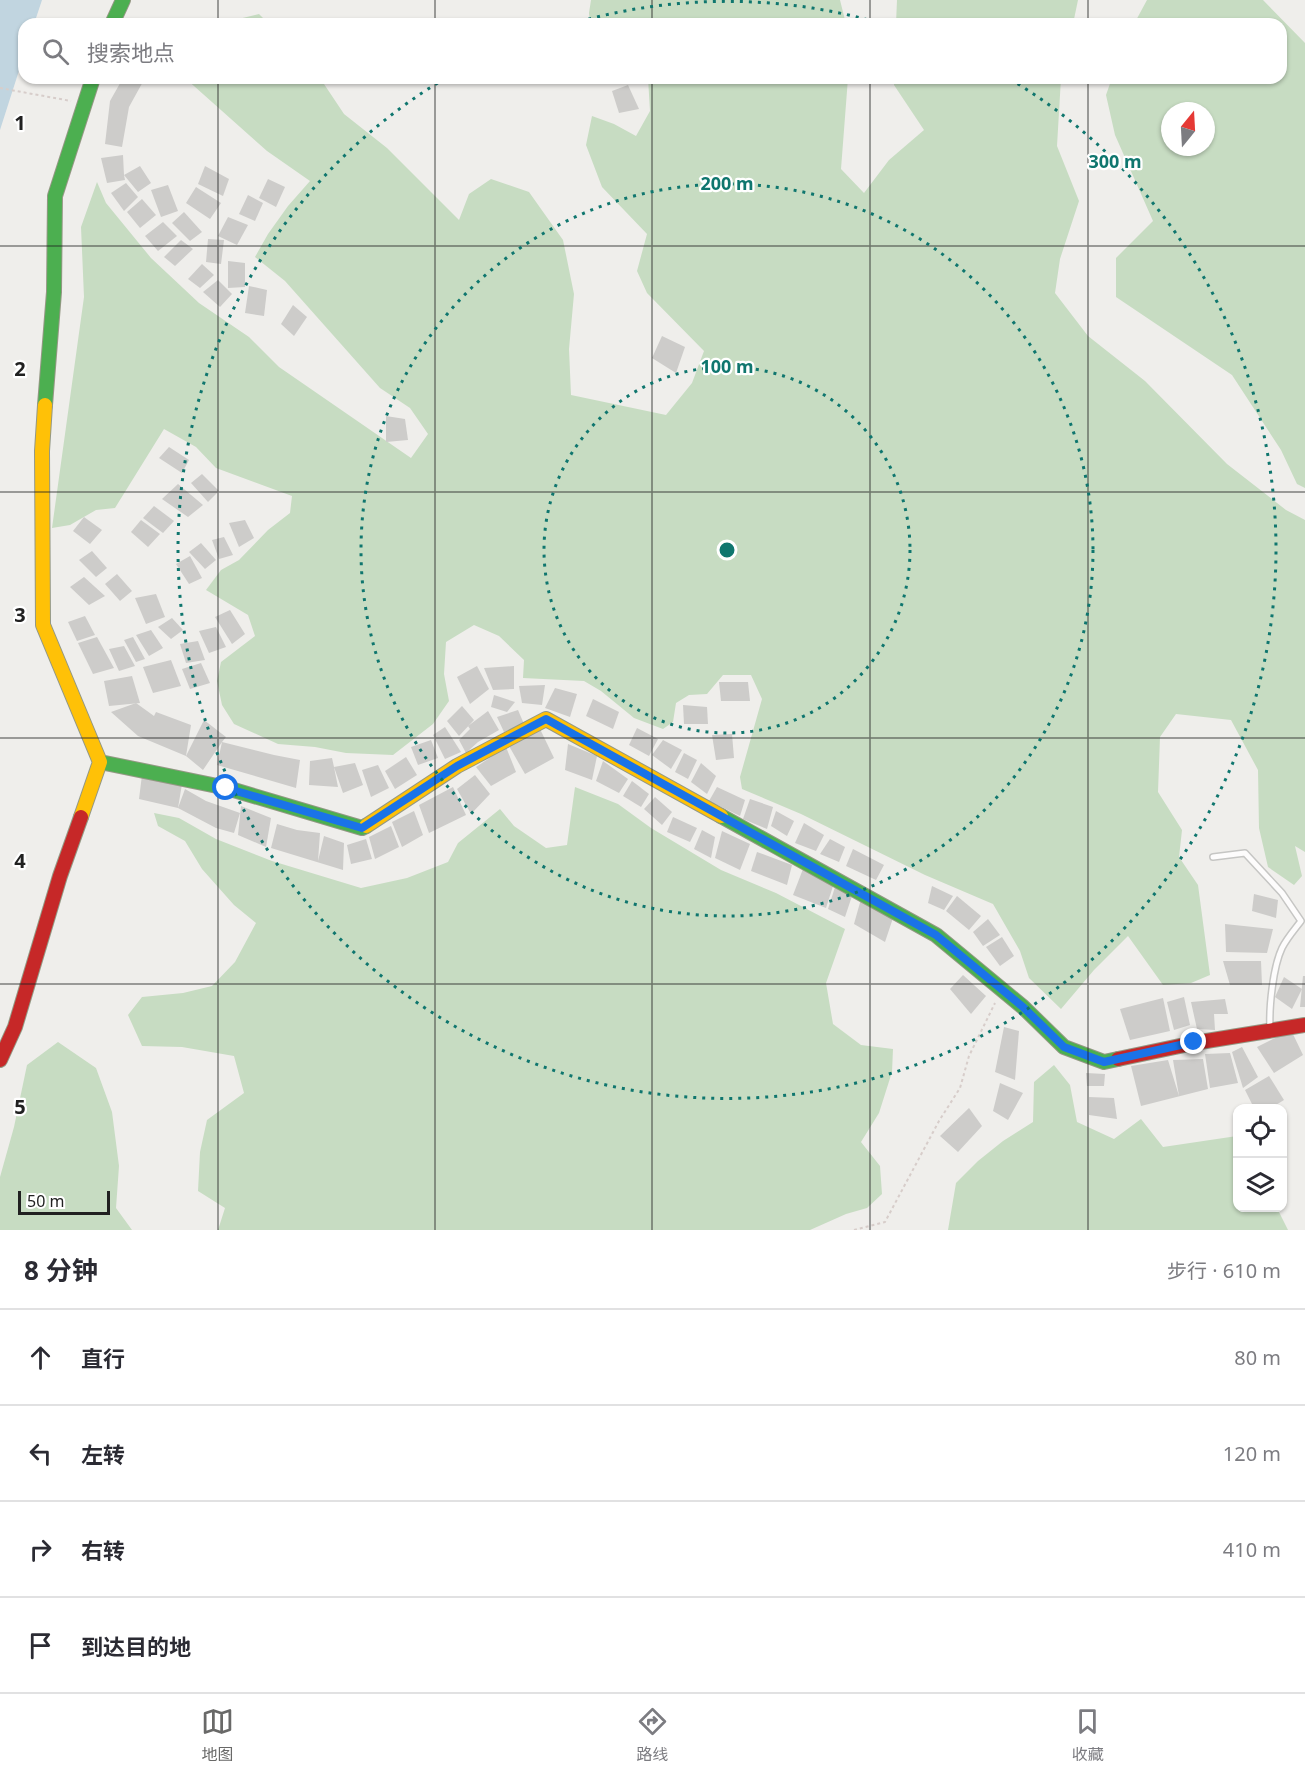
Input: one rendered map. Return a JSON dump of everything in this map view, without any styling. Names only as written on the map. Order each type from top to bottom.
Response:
[{"type":"street","points":[[115,18],[123,0]]},
{"type":"street","points":[[0,1060],[15,1027],[60,876],[100,762],[43,625],[42,451],[54,292],[55,196],[91,84]]},
{"type":"street","points":[[100,762],[226,788],[362,828],[457,766],[546,719],[936,935],[1023,1007],[1064,1047],[1104,1062],[1194,1042],[1305,1025]]},
{"type":"lane","points":[[1213,857],[1245,853],[1282,893],[1302,921],[1282,948],[1269,1010],[1270,1030]]},
{"type":"path","points":[[0,88],[85,104]]},
{"type":"path","points":[[854,1230],[885,1222],[939,1121],[960,1088],[969,1056],[1002,990]]},
{"type":"green space","points":[[591,0],[840,0],[844,18],[589,18]]},
{"type":"green space","points":[[897,0],[1078,0],[1074,18],[896,18]]},
{"type":"green space","points":[[1147,0],[1263,0],[1281,18],[1137,18]]},
{"type":"green space","points":[[259,14],[263,18],[243,18]]},
{"type":"green space","points":[[1287,25],[1305,43],[1305,488],[1297,484],[1281,450],[1232,375],[1116,297],[1116,258],[1153,221],[1115,135],[1106,95],[1110,84],[1287,84]]},
{"type":"green space","points":[[192,84],[324,84],[344,114],[387,148],[459,220],[469,194],[491,179],[529,192],[563,240],[574,294],[569,349],[571,395],[666,415],[692,383],[704,351],[647,293],[637,271],[647,234],[602,187],[586,145],[592,116],[614,124],[636,136],[650,111],[648,84],[848,84],[841,169],[864,193],[889,160],[924,130],[894,84],[1061,84],[1057,146],[1079,201],[1060,259],[1055,293],[1088,336],[1145,381],[1227,464],[1286,510],[1305,520],[1305,852],[1295,846],[1302,876],[1294,885],[1268,867],[1259,828],[1258,770],[1231,720],[1176,714],[1160,737],[1158,792],[1182,830],[1179,857],[1198,885],[1210,975],[1191,983],[1163,985],[1128,936],[1094,970],[1061,1009],[1029,978],[1020,951],[993,904],[925,875],[801,814],[742,789],[740,777],[762,699],[751,675],[723,675],[707,694],[689,695],[676,703],[673,722],[663,729],[634,718],[601,691],[584,681],[523,678],[524,660],[499,636],[474,625],[446,642],[444,674],[449,701],[433,724],[393,755],[346,753],[315,747],[278,744],[234,724],[222,705],[217,681],[221,662],[255,636],[248,615],[206,590],[221,570],[239,560],[268,530],[290,513],[292,496],[216,468],[196,447],[164,429],[115,508],[96,510],[70,525],[52,528],[84,297],[81,227],[97,182],[106,203],[151,258],[199,303],[249,337],[279,367],[411,458],[428,434],[410,408],[380,388],[285,281],[255,257],[288,206],[310,181],[267,151]]},
{"type":"green space","points":[[575,787],[618,804],[651,828],[721,870],[776,893],[845,929],[826,983],[833,1024],[861,1045],[893,1049],[892,1072],[879,1113],[861,1142],[880,1166],[882,1194],[867,1208],[846,1214],[810,1230],[218,1230],[225,1208],[198,1191],[200,1152],[207,1120],[244,1093],[234,1056],[182,1047],[142,1046],[128,1015],[142,997],[183,993],[212,986],[235,962],[256,923],[234,905],[202,869],[185,841],[158,826],[154,813],[179,818],[216,839],[272,861],[361,888],[407,878],[448,862],[458,843],[500,809],[514,826],[546,848],[567,845]]},
{"type":"green space","points":[[58,1042],[96,1068],[112,1112],[119,1166],[116,1208],[132,1230],[0,1230],[0,1177],[14,1127],[27,1065]]},
{"type":"green space","points":[[1054,1065],[1070,1085],[1077,1122],[1114,1139],[1141,1119],[1163,1147],[1233,1137],[1233,1212],[1279,1212],[1288,1230],[948,1230],[956,1183],[1003,1141],[1033,1122],[1034,1082]]},
{"type":"water","points":[[0,0],[42,0],[36,18],[18,18],[18,74],[0,130]]},
{"type":"building","points":[[120,84],[142,84],[129,107],[122,147],[105,144],[110,101]]},
{"type":"building","points":[[628,85],[639,109],[619,113],[612,91]]},
{"type":"building","points":[[123,155],[125,180],[107,183],[101,158]]},
{"type":"building","points":[[140,166],[151,183],[138,192],[124,175]]},
{"type":"building","points":[[205,166],[229,179],[223,196],[198,184]]},
{"type":"building","points":[[268,179],[285,187],[276,207],[259,198]]},
{"type":"building","points":[[126,183],[138,197],[124,211],[111,193]]},
{"type":"building","points":[[168,185],[178,211],[161,217],[151,190]]},
{"type":"building","points":[[196,187],[221,203],[210,219],[186,203]]},
{"type":"building","points":[[248,195],[263,203],[255,221],[239,214]]},
{"type":"building","points":[[142,199],[156,215],[140,228],[127,212]]},
{"type":"building","points":[[184,212],[202,232],[190,241],[172,223]]},
{"type":"building","points":[[228,217],[248,225],[237,245],[218,236]]},
{"type":"building","points":[[163,222],[177,236],[158,251],[145,236]]},
{"type":"building","points":[[208,239],[224,240],[221,264],[206,262]]},
{"type":"building","points":[[181,240],[193,249],[175,266],[164,257]]},
{"type":"building","points":[[228,261],[245,263],[245,287],[228,288]]},
{"type":"building","points":[[202,264],[214,275],[200,288],[188,279]]},
{"type":"building","points":[[218,280],[232,294],[220,307],[203,292]]},
{"type":"building","points":[[249,286],[267,290],[264,316],[245,313]]},
{"type":"building","points":[[293,305],[307,317],[294,336],[281,324]]},
{"type":"building","points":[[662,336],[685,347],[676,373],[652,358]]},
{"type":"building","points":[[386,416],[405,419],[408,440],[386,442]]},
{"type":"building","points":[[169,447],[189,460],[182,473],[159,458]]},
{"type":"building","points":[[202,474],[219,491],[208,502],[191,483]]},
{"type":"building","points":[[178,484],[203,505],[188,517],[162,499]]},
{"type":"building","points":[[154,506],[174,521],[163,533],[143,518]]},
{"type":"building","points":[[84,517],[102,530],[90,544],[73,531]]},
{"type":"building","points":[[141,520],[160,534],[148,547],[131,532]]},
{"type":"building","points":[[245,520],[254,538],[239,547],[229,523]]},
{"type":"building","points":[[224,537],[233,555],[219,559],[212,540]]},
{"type":"building","points":[[201,543],[216,560],[205,569],[189,552]]},
{"type":"building","points":[[92,551],[107,568],[96,577],[79,560]]},
{"type":"building","points":[[190,556],[202,578],[189,584],[176,564]]},
{"type":"building","points":[[117,574],[132,591],[120,601],[105,584]]},
{"type":"building","points":[[84,577],[105,596],[89,605],[70,587]]},
{"type":"building","points":[[156,594],[165,617],[146,624],[135,598]]},
{"type":"building","points":[[230,610],[245,634],[232,644],[215,617]]},
{"type":"building","points":[[85,616],[95,635],[77,641],[68,622]]},
{"type":"building","points":[[172,618],[183,630],[171,639],[158,627]]},
{"type":"building","points":[[216,627],[226,647],[209,653],[199,631]]},
{"type":"building","points":[[151,630],[163,648],[149,656],[136,635]]},
{"type":"building","points":[[97,637],[114,668],[93,674],[78,643]]},
{"type":"building","points":[[133,637],[145,659],[136,662],[124,640]]},
{"type":"building","points":[[198,641],[205,660],[186,663],[180,644]]},
{"type":"building","points":[[124,646],[135,666],[119,671],[109,649]]},
{"type":"building","points":[[171,660],[181,686],[153,693],[143,667]]},
{"type":"building","points":[[201,663],[210,683],[190,689],[182,669]]},
{"type":"building","points":[[477,666],[489,689],[470,704],[457,677]]},
{"type":"building","points":[[514,666],[514,689],[493,690],[484,668]]},
{"type":"building","points":[[132,676],[140,703],[109,706],[104,681]]},
{"type":"building","points":[[719,682],[748,682],[750,701],[721,701]]},
{"type":"building","points":[[545,685],[542,705],[522,703],[519,686]]},
{"type":"building","points":[[555,688],[577,694],[570,717],[545,708]]},
{"type":"building","points":[[494,695],[515,702],[507,712],[491,707]]},
{"type":"building","points":[[593,699],[619,712],[613,729],[586,716]]},
{"type":"building","points":[[136,703],[154,716],[156,712],[191,725],[186,756],[138,736],[111,712]]},
{"type":"building","points":[[683,705],[707,707],[708,724],[684,724]]},
{"type":"building","points":[[462,706],[474,720],[459,736],[447,721]]},
{"type":"building","points":[[518,710],[524,724],[504,732],[497,717]]},
{"type":"building","points":[[488,711],[499,730],[478,742],[466,753],[459,740],[470,729],[468,726]]},
{"type":"building","points":[[204,720],[226,737],[203,770],[186,756]]},
{"type":"building","points":[[445,727],[461,752],[445,759],[433,735]]},
{"type":"building","points":[[637,728],[658,739],[649,756],[629,745]]},
{"type":"building","points":[[540,729],[554,758],[525,774],[509,746]]},
{"type":"building","points":[[732,734],[734,758],[716,760],[712,735]]},
{"type":"building","points":[[431,740],[438,758],[418,765],[411,747]]},
{"type":"building","points":[[663,740],[682,750],[671,769],[652,755]]},
{"type":"building","points":[[222,742],[300,760],[296,788],[217,765]]},
{"type":"building","points":[[568,744],[597,756],[592,780],[565,770]]},
{"type":"building","points":[[506,747],[516,772],[491,786],[476,767]]},
{"type":"building","points":[[684,753],[697,760],[688,779],[675,772]]},
{"type":"building","points":[[406,757],[417,775],[395,789],[385,771]]},
{"type":"building","points":[[332,758],[338,787],[309,785],[310,761]]},
{"type":"building","points":[[603,761],[628,779],[619,793],[596,781]]},
{"type":"building","points":[[355,763],[363,785],[343,793],[334,767]]},
{"type":"building","points":[[701,763],[716,776],[707,794],[691,782]]},
{"type":"building","points":[[378,765],[389,788],[371,797],[362,770]]},
{"type":"building","points":[[142,775],[182,784],[178,808],[139,799]]},
{"type":"building","points":[[475,775],[490,794],[471,814],[457,789]]},
{"type":"building","points":[[632,781],[649,794],[641,807],[623,796]]},
{"type":"building","points":[[453,787],[466,815],[429,833],[419,805]]},
{"type":"building","points":[[717,787],[745,800],[740,816],[709,801]]},
{"type":"building","points":[[185,789],[206,801],[240,813],[234,833],[216,828],[178,808]]},
{"type":"building","points":[[655,797],[672,812],[662,825],[644,809]]},
{"type":"building","points":[[750,799],[773,807],[767,829],[743,819]]},
{"type":"building","points":[[241,806],[271,818],[266,847],[238,835]]},
{"type":"building","points":[[414,811],[423,835],[402,847],[392,822]]},
{"type":"building","points":[[776,811],[794,821],[787,836],[771,826]]},
{"type":"building","points":[[673,817],[697,828],[690,842],[667,832]]},
{"type":"building","points":[[804,823],[824,835],[816,851],[795,843]]},
{"type":"building","points":[[277,824],[320,833],[318,861],[324,836],[344,843],[343,870],[271,848]]},
{"type":"building","points":[[391,826],[399,847],[375,859],[369,837]]},
{"type":"building","points":[[702,830],[715,837],[711,858],[694,849]]},
{"type":"building","points":[[722,831],[750,844],[740,870],[715,858]]},
{"type":"building","points":[[366,839],[372,859],[351,864],[347,845]]},
{"type":"building","points":[[830,839],[845,847],[839,862],[820,854]]},
{"type":"building","points":[[853,849],[884,865],[876,880],[846,866]]},
{"type":"building","points":[[757,852],[792,865],[787,885],[751,871]]},
{"type":"building","points":[[803,869],[834,883],[826,908],[793,895]]},
{"type":"building","points":[[836,884],[853,893],[845,917],[828,909]]},
{"type":"building","points":[[932,886],[953,896],[944,910],[928,903]]},
{"type":"building","points":[[1254,894],[1278,900],[1276,918],[1252,911]]},
{"type":"building","points":[[957,896],[981,916],[969,930],[946,911]]},
{"type":"building","points":[[861,899],[893,918],[885,942],[854,924]]},
{"type":"building","points":[[988,919],[1000,935],[983,946],[973,932]]},
{"type":"building","points":[[1225,924],[1273,929],[1267,953],[1226,952]]},
{"type":"building","points":[[1002,937],[1014,956],[1000,966],[986,947]]},
{"type":"building","points":[[1223,961],[1261,961],[1262,985],[1230,985]]},
{"type":"building","points":[[963,975],[986,996],[971,1014],[950,989]]},
{"type":"building","points":[[1303,976],[1305,976],[1305,1007],[1300,1007]]},
{"type":"building","points":[[1284,977],[1302,989],[1292,1009],[1275,997]]},
{"type":"building","points":[[1184,997],[1190,1025],[1174,1030],[1167,1002]]},
{"type":"building","points":[[1163,998],[1170,1031],[1130,1040],[1120,1009]]},
{"type":"building","points":[[1225,999],[1228,1014],[1214,1014],[1215,1030],[1197,1029],[1191,1002]]},
{"type":"building","points":[[1004,1027],[1019,1031],[1015,1080],[995,1072]]},
{"type":"building","points":[[1291,1030],[1303,1055],[1274,1073],[1257,1047]]},
{"type":"building","points":[[1242,1047],[1258,1077],[1243,1088],[1232,1052]]},
{"type":"building","points":[[1230,1053],[1238,1083],[1210,1088],[1205,1054]]},
{"type":"building","points":[[1203,1059],[1208,1089],[1141,1106],[1131,1066],[1168,1060],[1179,1096],[1173,1060]]},
{"type":"building","points":[[1086,1073],[1105,1074],[1104,1086],[1087,1086]]},
{"type":"building","points":[[1269,1076],[1284,1100],[1278,1104],[1252,1104],[1245,1090]]},
{"type":"building","points":[[1000,1083],[1023,1093],[1008,1120],[993,1111]]},
{"type":"building","points":[[1089,1097],[1114,1098],[1117,1119],[1089,1115]]},
{"type":"building","points":[[969,1108],[982,1126],[958,1152],[940,1136]]},
{"type":"traffic: fast","points":[[115,18],[123,0]]},
{"type":"traffic: fast","points":[[45,405],[54,292],[55,196],[91,84]]},
{"type":"traffic: fast","points":[[100,762],[227,788],[362,828],[366,826]]},
{"type":"traffic: fast","points":[[721,816],[936,935],[1023,1007],[1064,1047],[1104,1062],[1118,1059]]},
{"type":"traffic: slow","points":[[45,405],[42,451],[43,625],[100,762],[81,817]]},
{"type":"traffic: slow","points":[[366,826],[457,766],[546,719],[721,816]]},
{"type":"traffic: jam","points":[[0,1060],[15,1027],[60,876],[81,817]]},
{"type":"traffic: jam","points":[[1118,1059],[1194,1043],[1305,1025]]},
{"type":"route","points":[[226,788],[362,828],[457,766],[546,719],[936,935],[1023,1007],[1064,1047],[1104,1062],[1194,1042]]}]
